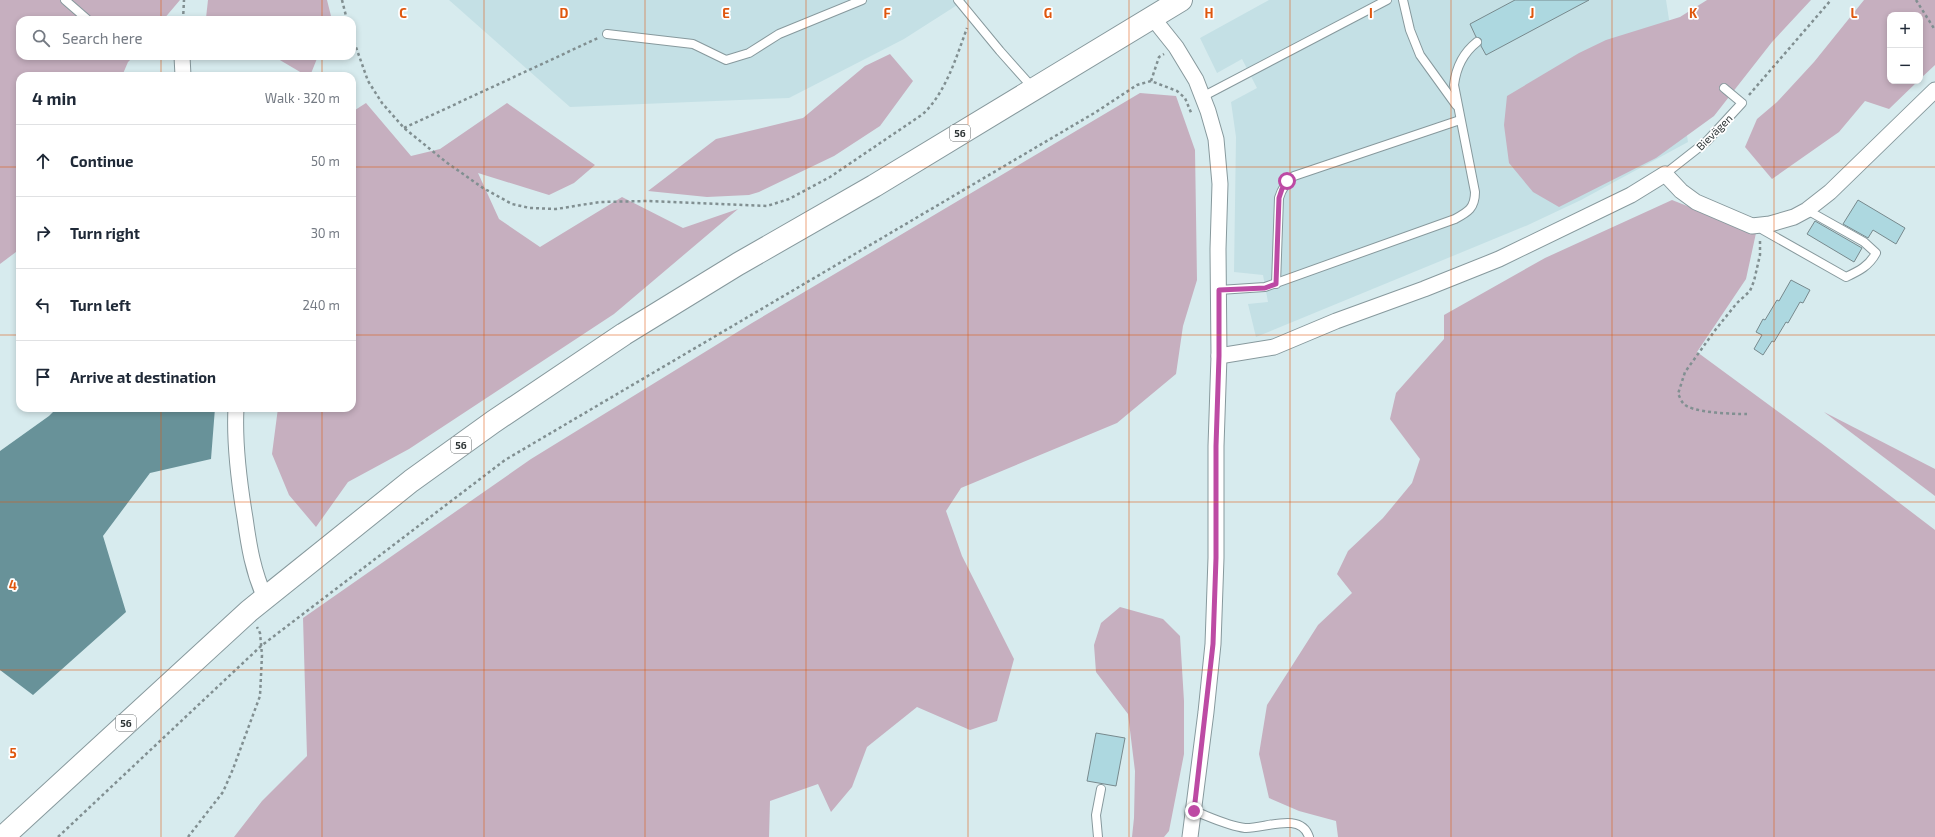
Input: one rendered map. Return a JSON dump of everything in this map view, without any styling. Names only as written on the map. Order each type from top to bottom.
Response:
[{"type":"highway","name":"56","points":[[3,837],[257,604],[411,481],[493,422],[566,372],[738,264],[874,186],[1181,0]]},
{"type":"street","points":[[1152,17],[1176,47],[1196,80],[1208,111],[1216,139],[1220,184],[1216,558],[1213,644],[1190,837]]},
{"type":"street","points":[[182,60],[183,72]]},
{"type":"street","points":[[1219,356],[1274,346],[1499,259],[1631,195],[1665,174],[1681,191],[1696,202],[1752,226],[1794,217],[1807,210],[1830,192],[1935,90]]},
{"type":"street","points":[[236,412],[236,459],[257,604]]},
{"type":"lane","points":[[65,0],[83,16]]},
{"type":"lane","points":[[607,34],[693,44],[726,60],[749,53],[779,34],[862,0]]},
{"type":"lane","points":[[958,0],[972,15],[1000,51],[1034,88]]},
{"type":"lane","points":[[1202,96],[1387,0]]},
{"type":"lane","points":[[1403,0],[1410,30],[1420,55],[1457,108]]},
{"type":"lane","points":[[1219,290],[1265,288],[1455,219],[1468,212],[1475,200],[1475,192],[1457,108],[1454,85],[1455,72],[1465,54],[1477,42]]},
{"type":"lane","points":[[1724,88],[1742,103]]},
{"type":"lane","name":"Bievägen","points":[[1665,174],[1707,141],[1742,103]]},
{"type":"lane","points":[[1276,284],[1279,198],[1287,181],[1294,176],[1460,120]]},
{"type":"lane","points":[[1761,225],[1763,230],[1846,277],[1860,271],[1870,263],[1876,254],[1864,242],[1807,210]]},
{"type":"lane","points":[[1098,837],[1096,815],[1101,789]]},
{"type":"lane","points":[[1194,811],[1244,828],[1284,823],[1296,824],[1303,826],[1309,837]]},
{"type":"path","points":[[182,16],[184,0]]},
{"type":"path","points":[[342,0],[346,16]]},
{"type":"path","points":[[1742,103],[1831,0]]},
{"type":"path","points":[[1916,0],[1935,30]]},
{"type":"path","points":[[356,47],[368,81],[382,103],[404,128],[446,162],[483,188],[512,204],[530,208],[556,209],[600,202],[649,201],[767,206],[789,199],[830,177],[923,114],[932,106],[955,60],[972,15]]},
{"type":"path","points":[[404,128],[607,34]]},
{"type":"path","points":[[1151,81],[1159,57],[1176,47]]},
{"type":"path","points":[[58,837],[261,646],[505,460],[1096,112],[1137,85],[1151,81],[1177,91],[1185,98],[1194,118]]},
{"type":"path","points":[[1747,414],[1727,413],[1690,407],[1683,404],[1678,394],[1685,372],[1720,324],[1750,291],[1754,282],[1760,255],[1761,225]]},
{"type":"path","points":[[188,837],[223,792],[260,696],[262,673],[257,604]]},
{"type":"shaded area","points":[[0,0],[180,0],[166,16],[16,16],[16,60],[130,60],[124,72],[16,72],[16,252],[0,264]]},
{"type":"shaded area","points":[[208,0],[327,0],[331,16],[206,16]]},
{"type":"shaded area","points":[[449,0],[965,0],[904,39],[789,98],[570,107]]},
{"type":"shaded area","points":[[1269,0],[1666,0],[1688,142],[1581,200],[1528,225],[1256,337],[1248,304],[1268,302],[1263,275],[1234,272],[1236,137],[1231,102],[1257,88],[1242,59],[1217,73],[1200,38]]},
{"type":"shaded area","points":[[1707,0],[1811,0],[1772,42],[1714,116],[1656,158],[1559,207],[1533,192],[1509,163],[1504,125],[1507,96],[1579,53],[1606,40],[1680,17]]},
{"type":"shaded area","points":[[1864,0],[1935,0],[1935,65],[1923,76],[1923,12],[1887,12],[1887,84],[1915,84],[1889,109],[1865,101],[1839,132],[1772,179],[1745,147],[1757,119],[1777,102],[1814,62]]},
{"type":"shaded area","points":[[890,54],[913,81],[880,126],[834,156],[759,192],[749,195],[707,197],[648,191],[716,139],[803,118],[865,66]]},
{"type":"shaded area","points":[[280,60],[316,60],[312,72],[300,72]]},
{"type":"shaded area","points":[[1140,93],[1176,96],[1195,150],[1197,280],[1183,326],[1176,374],[1117,423],[961,488],[946,511],[962,556],[1014,659],[997,721],[970,730],[917,707],[867,747],[852,787],[831,812],[818,784],[770,801],[769,837],[234,837],[262,801],[307,756],[303,618],[531,459],[752,323]]},
{"type":"shaded area","points":[[366,103],[411,156],[440,149],[507,103],[595,165],[574,183],[549,195],[478,173],[499,219],[540,247],[622,197],[683,228],[738,209],[614,314],[409,449],[348,482],[316,527],[289,495],[272,454],[277,412],[356,412],[356,109]]},
{"type":"shaded area","points":[[1672,200],[1756,233],[1746,279],[1697,352],[1821,443],[1935,530],[1935,837],[1338,837],[1336,821],[1299,811],[1269,798],[1259,754],[1267,705],[1318,625],[1352,593],[1337,574],[1348,551],[1383,518],[1412,483],[1420,459],[1390,419],[1396,393],[1444,339],[1444,315],[1545,258]]},
{"type":"shaded area","points":[[53,412],[215,412],[211,459],[150,473],[103,536],[126,612],[33,695],[0,670],[0,451]]},
{"type":"shaded area","points":[[1824,412],[1935,469],[1935,496]]},
{"type":"shaded area","points":[[1120,607],[1163,619],[1180,636],[1184,701],[1184,754],[1169,831],[1164,837],[1132,837],[1135,771],[1128,714],[1096,672],[1094,645],[1101,623]]},
{"type":"building","points":[[1515,0],[1589,0],[1486,55],[1481,46],[1481,39],[1476,37],[1470,24]]},
{"type":"building","points":[[1858,200],[1905,228],[1896,244],[1873,230],[1868,238],[1843,224]]},
{"type":"building","points":[[1815,221],[1862,248],[1854,262],[1807,234]]},
{"type":"building","points":[[1791,280],[1810,290],[1803,303],[1800,302],[1788,323],[1786,322],[1774,342],[1772,341],[1763,355],[1754,349],[1762,335],[1756,332],[1763,319],[1765,320],[1777,300],[1779,301]]},
{"type":"building","points":[[1096,733],[1125,738],[1116,786],[1087,781]]},
{"type":"route","points":[[1194,811],[1213,644],[1216,558],[1216,446],[1219,356],[1219,290],[1265,288],[1276,284],[1279,198],[1287,181]]}]
